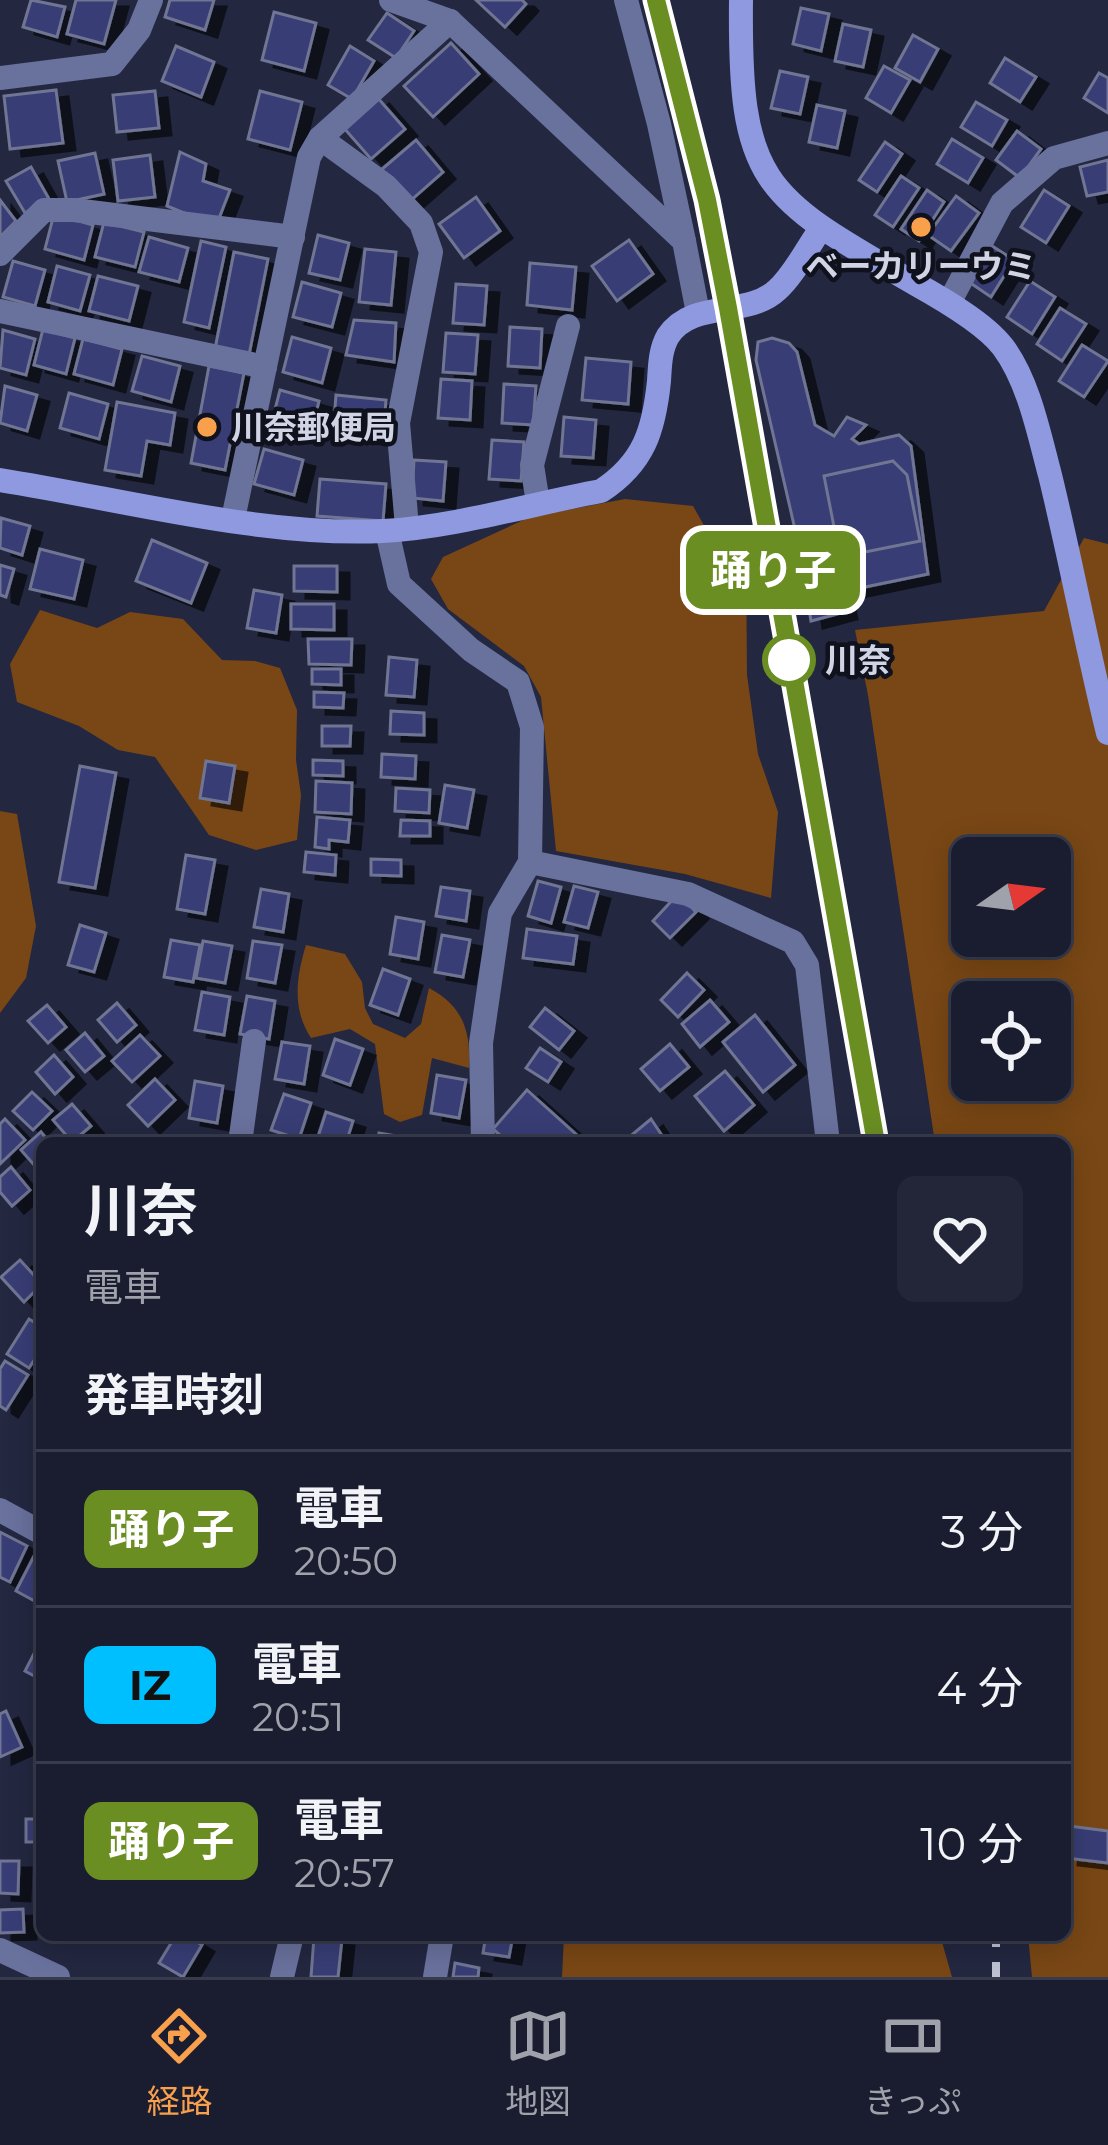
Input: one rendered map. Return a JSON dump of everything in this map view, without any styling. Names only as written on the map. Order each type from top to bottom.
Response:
[{"type":"street","points":[[0,78],[112,64],[139,30],[151,0]]},
{"type":"street","points":[[391,0],[450,21],[684,241]]},
{"type":"street","points":[[626,0],[659,124],[698,313]]},
{"type":"street","points":[[741,0],[740,87],[751,141],[766,178],[820,230],[949,303],[1003,346],[1040,428],[1108,734]]},
{"type":"street","points":[[233,519],[309,157],[320,138],[450,21]]},
{"type":"street","points":[[320,138],[398,198],[421,223],[430,252],[398,423],[399,584],[471,650],[518,682],[532,727],[530,862],[500,913],[482,1042],[483,1137]]},
{"type":"street","points":[[949,303],[1002,203],[1054,158],[1108,142]]},
{"type":"street","points":[[0,254],[44,210],[293,237]]},
{"type":"street","points":[[0,480],[335,531],[397,529],[601,490],[641,456],[654,423],[661,356],[669,334],[698,313],[758,302],[777,290],[820,230]]},
{"type":"street","points":[[0,311],[265,367]]},
{"type":"street","points":[[538,503],[532,465],[568,326]]},
{"type":"street","points":[[530,862],[688,894],[794,942],[807,965],[827,1137]]},
{"type":"street","points":[[241,1137],[254,1041]]},
{"type":"street","points":[[0,1510],[36,1523]]},
{"type":"street","points":[[282,1977],[291,1941]]},
{"type":"street","points":[[435,1977],[441,1941]]},
{"type":"street","points":[[0,1950],[58,1977]]},
{"type":"shaded area","points":[[625,499],[693,506],[723,559],[746,553],[747,675],[758,754],[778,812],[771,898],[685,874],[556,851],[541,697],[524,666],[448,609],[431,579],[443,557],[530,517]]},
{"type":"shaded area","points":[[1084,538],[1108,544],[1108,1977],[1032,1977],[1029,1941],[1071,1941],[1071,1137],[934,1137],[855,630],[1044,611]]},
{"type":"shaded area","points":[[40,610],[97,628],[130,612],[183,619],[222,660],[280,668],[297,710],[301,795],[297,840],[256,850],[209,835],[155,757],[118,750],[79,726],[17,702],[10,664]]},
{"type":"shaded area","points":[[0,811],[17,814],[36,926],[26,978],[0,1013]]},
{"type":"shaded area","points":[[306,945],[345,954],[362,982],[365,1008],[373,1024],[405,1038],[421,1024],[429,988],[457,1011],[466,1031],[469,1068],[432,1058],[422,1115],[400,1122],[384,1114],[375,1044],[350,1029],[311,1038],[298,993]]},
{"type":"shaded area","points":[[564,1941],[942,1941],[952,1977],[562,1977]]},
{"type":"building","points":[[31,0],[65,7],[57,37],[23,27]]},
{"type":"building","points":[[76,0],[116,0],[104,44],[67,34]]},
{"type":"building","points":[[170,0],[214,0],[205,30],[165,17]]},
{"type":"building","points":[[476,0],[522,0],[526,4],[505,27]]},
{"type":"building","points":[[801,8],[829,14],[821,51],[793,44]]},
{"type":"building","points":[[274,12],[316,23],[304,71],[262,60]]},
{"type":"building","points":[[387,13],[414,31],[396,58],[368,40]]},
{"type":"building","points":[[843,24],[871,30],[863,67],[835,61]]},
{"type":"building","points":[[913,35],[938,49],[920,82],[895,68]]},
{"type":"building","points":[[451,43],[479,74],[433,117],[404,86]]},
{"type":"building","points":[[176,46],[214,62],[201,97],[162,81]]},
{"type":"building","points":[[350,46],[374,61],[352,99],[328,85]]},
{"type":"building","points":[[1005,58],[1036,77],[1020,102],[990,83]]},
{"type":"building","points":[[884,66],[910,80],[891,113],[866,98]]},
{"type":"building","points":[[780,71],[808,77],[800,114],[771,108]]},
{"type":"building","points":[[1099,73],[1108,78],[1108,113],[1084,98]]},
{"type":"building","points":[[56,90],[63,143],[10,149],[4,96]]},
{"type":"building","points":[[155,91],[159,128],[117,132],[113,95]]},
{"type":"building","points":[[260,91],[302,102],[290,150],[248,139]]},
{"type":"building","points":[[377,97],[405,129],[371,159],[343,127]]},
{"type":"building","points":[[976,102],[1007,120],[992,146],[961,127]]},
{"type":"building","points":[[817,105],[845,111],[837,148],[809,142]]},
{"type":"building","points":[[1017,131],[1041,149],[1020,178],[996,160]]},
{"type":"building","points":[[952,139],[983,158],[968,183],[937,164]]},
{"type":"building","points":[[416,140],[443,172],[409,202],[381,170]]},
{"type":"building","points":[[885,142],[902,154],[877,192],[859,180]]},
{"type":"building","points":[[180,152],[206,164],[203,181],[230,190],[216,226],[167,206]]},
{"type":"building","points":[[95,153],[104,194],[67,202],[58,161]]},
{"type":"building","points":[[150,155],[155,197],[118,201],[113,160]]},
{"type":"building","points":[[1108,160],[1108,192],[1087,196],[1080,167]]},
{"type":"building","points":[[31,167],[49,199],[25,213],[6,181]]},
{"type":"building","points":[[901,176],[919,188],[893,227],[875,215]]},
{"type":"building","points":[[927,190],[944,202],[919,241],[901,229]]},
{"type":"building","points":[[1044,190],[1069,206],[1046,243],[1021,227]]},
{"type":"building","points":[[956,196],[979,213],[951,251],[928,235]]},
{"type":"building","points":[[476,197],[500,231],[464,258],[439,224]]},
{"type":"building","points":[[0,200],[16,221],[0,237]]},
{"type":"building","points":[[54,214],[93,225],[84,260],[45,249]]},
{"type":"building","points":[[104,222],[144,232],[135,267],[95,257]]},
{"type":"building","points":[[318,235],[349,243],[340,280],[309,273]]},
{"type":"building","points":[[149,237],[188,248],[179,282],[139,272]]},
{"type":"building","points":[[629,240],[653,274],[617,301],[592,266]]},
{"type":"building","points":[[201,241],[226,247],[209,328],[184,322]]},
{"type":"building","points":[[989,244],[1014,260],[991,297],[966,280]]},
{"type":"building","points":[[365,249],[396,252],[391,305],[359,302]]},
{"type":"building","points":[[234,252],[268,259],[249,355],[215,349]]},
{"type":"building","points":[[13,261],[45,270],[35,306],[3,297]]},
{"type":"building","points":[[530,263],[576,267],[572,310],[527,305]]},
{"type":"building","points":[[57,266],[90,275],[80,311],[48,302]]},
{"type":"building","points":[[98,276],[138,286],[129,321],[89,311]]},
{"type":"building","points":[[1030,281],[1055,297],[1032,334],[1007,317]]},
{"type":"building","points":[[302,282],[341,293],[332,327],[293,317]]},
{"type":"building","points":[[456,284],[487,286],[484,325],[453,323]]},
{"type":"building","points":[[1060,308],[1086,324],[1062,361],[1037,344]]},
{"type":"building","points":[[354,320],[396,323],[394,362],[346,355]]},
{"type":"building","points":[[510,327],[542,329],[540,368],[508,366]]},
{"type":"building","points":[[43,329],[75,338],[66,374],[34,365]]},
{"type":"building","points":[[3,330],[35,339],[26,375],[0,368]]},
{"type":"building","points":[[446,333],[478,335],[475,374],[443,372]]},
{"type":"building","points":[[292,337],[331,348],[322,383],[283,372]]},
{"type":"building","points":[[772,338],[789,343],[797,352],[815,425],[834,436],[847,417],[866,425],[852,439],[859,444],[899,435],[911,446],[928,574],[841,592],[845,612],[811,621],[800,551],[756,360],[758,342]]},
{"type":"building","points":[[83,339],[122,349],[113,385],[74,374]]},
{"type":"building","points":[[1082,345],[1108,361],[1084,397],[1059,381]]},
{"type":"building","points":[[142,356],[180,366],[171,402],[132,391]]},
{"type":"building","points":[[586,358],[631,362],[628,404],[582,400]]},
{"type":"building","points":[[209,366],[244,373],[225,470],[191,463]]},
{"type":"building","points":[[441,379],[472,381],[470,420],[438,418]]},
{"type":"building","points":[[504,384],[536,386],[533,425],[502,423]]},
{"type":"building","points":[[5,386],[37,395],[27,431],[0,423]]},
{"type":"building","points":[[280,390],[319,401],[310,436],[271,425]]},
{"type":"building","points":[[69,393],[108,404],[99,439],[60,428]]},
{"type":"building","points":[[336,395],[386,400],[383,438],[333,434]]},
{"type":"building","points":[[117,402],[175,413],[170,445],[147,441],[141,476],[105,470]]},
{"type":"building","points":[[564,417],[596,420],[593,458],[561,456]]},
{"type":"building","points":[[492,440],[524,442],[521,481],[489,479]]},
{"type":"building","points":[[264,449],[303,460],[294,495],[254,484]]},
{"type":"building","points":[[414,460],[446,462],[443,501],[412,498]]},
{"type":"building","points":[[893,461],[907,475],[920,541],[840,557],[824,476]]},
{"type":"building","points":[[320,479],[386,484],[383,521],[317,516]]},
{"type":"building","points":[[1,518],[30,526],[22,555],[0,548]]},
{"type":"building","points":[[152,540],[207,563],[191,603],[136,581]]},
{"type":"building","points":[[40,549],[83,560],[74,599],[30,589]]},
{"type":"building","points":[[0,565],[14,569],[6,597],[0,595]]},
{"type":"building","points":[[294,566],[337,566],[337,592],[294,591]]},
{"type":"building","points":[[254,590],[282,595],[276,633],[247,628]]},
{"type":"building","points":[[291,604],[334,604],[334,630],[291,629]]},
{"type":"building","points":[[308,639],[352,639],[351,665],[309,664]]},
{"type":"building","points":[[389,657],[417,660],[414,697],[386,695]]},
{"type":"building","points":[[312,669],[341,669],[341,685],[312,684]]},
{"type":"building","points":[[314,692],[344,693],[343,708],[314,707]]},
{"type":"building","points":[[391,711],[424,713],[424,735],[390,734]]},
{"type":"building","points":[[322,726],[351,726],[350,746],[322,746]]},
{"type":"building","points":[[382,754],[416,756],[415,779],[381,777]]},
{"type":"building","points":[[313,760],[343,761],[343,776],[313,775]]},
{"type":"building","points":[[206,761],[235,766],[229,803],[200,798]]},
{"type":"building","points":[[80,766],[116,773],[95,888],[59,882]]},
{"type":"building","points":[[316,781],[352,783],[351,814],[315,812]]},
{"type":"building","points":[[445,785],[474,790],[467,828],[439,823]]},
{"type":"building","points":[[396,788],[430,790],[429,813],[395,811]]},
{"type":"building","points":[[317,817],[350,820],[348,842],[329,840],[329,849],[315,847]]},
{"type":"building","points":[[401,820],[430,821],[430,836],[400,836]]},
{"type":"building","points":[[306,852],[336,855],[335,875],[304,872]]},
{"type":"building","points":[[186,855],[215,860],[205,914],[177,909]]},
{"type":"building","points":[[371,859],[401,860],[401,876],[371,875]]},
{"type":"building","points":[[538,881],[561,887],[551,923],[528,916]]},
{"type":"building","points":[[574,886],[598,892],[588,928],[564,922]]},
{"type":"building","points":[[441,887],[470,891],[466,921],[436,916]]},
{"type":"building","points":[[261,889],[289,894],[283,932],[254,927]]},
{"type":"building","points":[[678,894],[696,912],[670,938],[653,921]]},
{"type":"building","points":[[396,917],[424,922],[418,959],[390,954]]},
{"type":"building","points":[[80,925],[106,933],[94,972],[68,965]]},
{"type":"building","points":[[527,929],[577,936],[573,964],[523,958]]},
{"type":"building","points":[[442,935],[470,940],[463,977],[435,972]]},
{"type":"building","points":[[171,940],[200,945],[193,982],[164,977]]},
{"type":"building","points":[[203,941],[232,946],[225,983],[196,978]]},
{"type":"building","points":[[253,941],[282,945],[275,983],[247,978]]},
{"type":"building","points":[[383,969],[410,979],[398,1015],[370,1005]]},
{"type":"building","points":[[687,973],[704,990],[678,1017],[661,1000]]},
{"type":"building","points":[[202,992],[230,997],[224,1035],[195,1030]]},
{"type":"building","points":[[247,996],[275,1001],[269,1039],[240,1034]]},
{"type":"building","points":[[710,1000],[729,1022],[700,1047],[682,1024]]},
{"type":"building","points":[[117,1003],[136,1025],[117,1042],[98,1020]]},
{"type":"building","points":[[47,1005],[66,1027],[48,1043],[28,1021]]},
{"type":"building","points":[[545,1008],[574,1031],[559,1050],[530,1027]]},
{"type":"building","points":[[755,1015],[795,1065],[763,1092],[723,1042]]},
{"type":"building","points":[[85,1033],[104,1056],[85,1072],[66,1050]]},
{"type":"building","points":[[140,1035],[160,1056],[132,1082],[112,1061]]},
{"type":"building","points":[[335,1039],[363,1049],[350,1085],[323,1075]]},
{"type":"building","points":[[282,1042],[310,1046],[304,1084],[275,1079]]},
{"type":"building","points":[[670,1044],[689,1067],[660,1091],[641,1069]]},
{"type":"building","points":[[540,1048],[561,1062],[548,1082],[526,1068]]},
{"type":"building","points":[[54,1055],[73,1077],[55,1094],[36,1072]]},
{"type":"building","points":[[725,1071],[754,1105],[724,1131],[695,1096]]},
{"type":"building","points":[[437,1075],[466,1080],[459,1118],[431,1113]]},
{"type":"building","points":[[155,1079],[175,1100],[148,1126],[128,1105]]},
{"type":"building","points":[[195,1081],[223,1086],[217,1123],[189,1118]]},
{"type":"building","points":[[527,1090],[579,1137],[502,1137],[493,1129]]},
{"type":"building","points":[[32,1092],[52,1111],[33,1130],[13,1111]]},
{"type":"building","points":[[284,1094],[311,1103],[300,1137],[271,1130]]},
{"type":"building","points":[[72,1104],[91,1126],[78,1137],[68,1137],[53,1120]]},
{"type":"building","points":[[326,1112],[353,1121],[348,1137],[318,1137]]},
{"type":"building","points":[[5,1119],[25,1140],[0,1164],[0,1124]]},
{"type":"building","points":[[651,1119],[663,1137],[629,1137]]},
{"type":"building","points":[[41,1132],[45,1137],[36,1137],[36,1167],[21,1150]]},
{"type":"building","points":[[11,1167],[30,1190],[12,1206],[0,1192],[0,1177]]},
{"type":"building","points":[[20,1260],[36,1277],[36,1290],[24,1302],[1,1277]]},
{"type":"building","points":[[29,1319],[36,1323],[36,1357],[29,1368],[7,1354]]},
{"type":"building","points":[[5,1361],[28,1375],[6,1410],[0,1406],[0,1369]]},
{"type":"building","points":[[0,1532],[27,1546],[10,1582],[0,1577]]},
{"type":"building","points":[[34,1556],[36,1557],[36,1602],[16,1591]]},
{"type":"building","points":[[36,1650],[36,1677],[25,1671]]},
{"type":"building","points":[[6,1711],[22,1747],[0,1757],[0,1714]]},
{"type":"building","points":[[26,1819],[36,1819],[36,1842],[26,1842]]},
{"type":"building","points":[[1071,1826],[1108,1831],[1108,1863],[1071,1859]]},
{"type":"building","points":[[0,1861],[19,1861],[18,1894],[0,1893]]},
{"type":"building","points":[[23,1909],[24,1932],[0,1933],[0,1910]]},
{"type":"building","points":[[172,1941],[202,1945],[183,1977],[159,1963]]},
{"type":"building","points":[[314,1941],[342,1941],[338,1977],[311,1977]]},
{"type":"building","points":[[485,1941],[512,1941],[509,1957],[483,1953]]},
{"type":"building","points":[[455,1963],[479,1968],[478,1977],[453,1977]]},
{"type":"railway","points":[[656,0],[707,200],[728,308],[875,1137]]},
{"type":"railway","points":[[996,1941],[996,1977]]},
{"type":"train","name":"踊り子","points":[[656,0],[707,200],[728,308],[875,1137]]},
{"type":"place","name":"ベーカリーウミ","points":[[921,227]]},
{"type":"place","name":"川奈郵便局","points":[[207,427]]},
{"type":"place","name":"川奈","points":[[789,660]]}]
